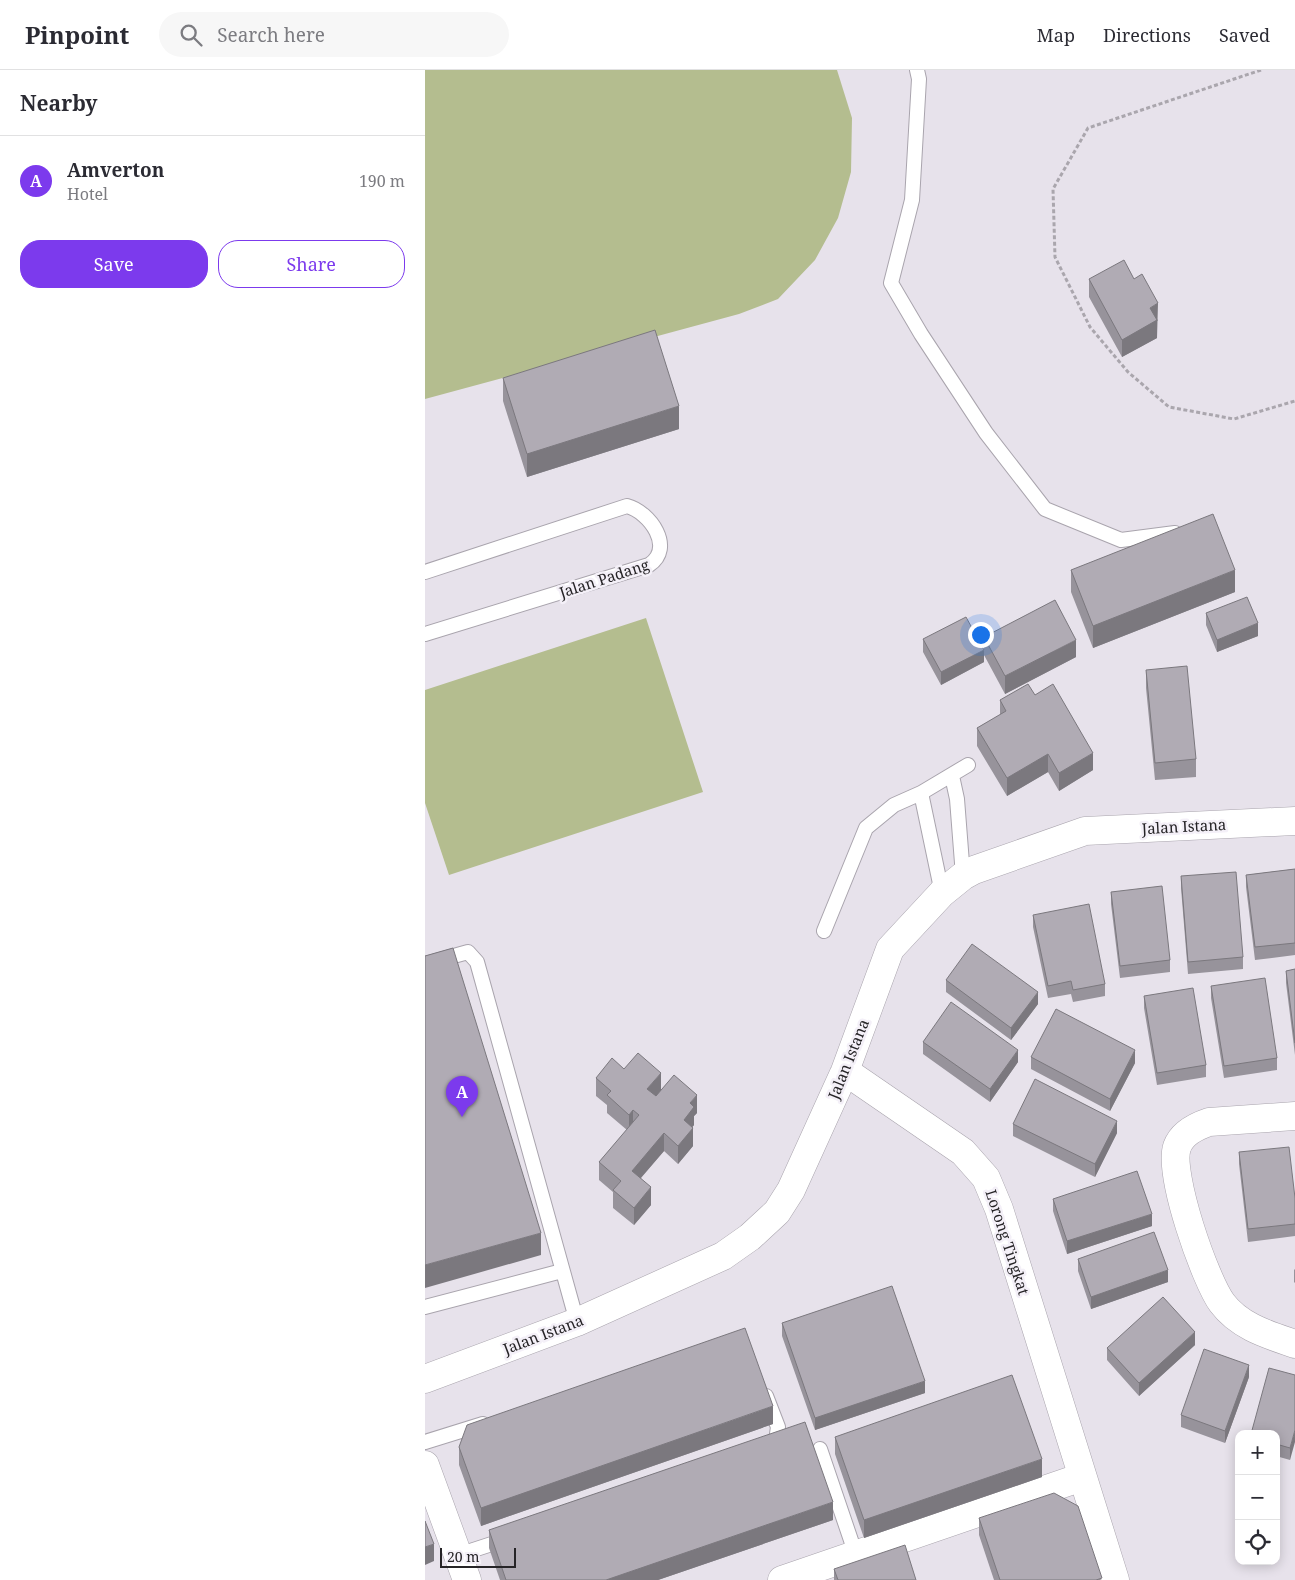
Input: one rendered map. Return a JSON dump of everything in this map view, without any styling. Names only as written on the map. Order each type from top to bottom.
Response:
[{"type":"street","name":"Jalan Istana","points":[[425,1379],[577,1322],[723,1256],[750,1237],[777,1212],[791,1190],[845,1071],[890,949],[942,893],[963,876],[974,870],[1085,831],[1295,821]]},
{"type":"street","name":"Lorong Tingkat","points":[[845,1071],[963,1152],[986,1178],[999,1209],[1115,1580]]},
{"type":"street","points":[[1295,1116],[1209,1122],[1188,1132],[1178,1145],[1175,1156],[1186,1214],[1207,1276],[1223,1304],[1244,1324],[1295,1344]]},
{"type":"street","points":[[425,1465],[462,1568]]},
{"type":"street","points":[[782,1580],[815,1575],[857,1555],[1082,1477]]},
{"type":"lane","points":[[917,70],[919,79],[912,200],[891,283],[921,334],[986,434],[1045,509],[1121,540],[1193,531]]},
{"type":"lane","name":"Jalan Padang","points":[[425,572],[627,506],[635,508],[648,519],[657,533],[661,549],[655,561],[649,565],[425,634]]},
{"type":"lane","points":[[824,931],[865,828],[894,805],[921,793],[968,766]]},
{"type":"lane","points":[[952,776],[957,799],[963,876]]},
{"type":"lane","points":[[921,793],[942,893]]},
{"type":"lane","points":[[425,964],[468,952],[477,962],[577,1322]]},
{"type":"lane","points":[[425,1307],[562,1271]]},
{"type":"lane","points":[[761,1382],[778,1428],[775,1441],[762,1454]]},
{"type":"lane","points":[[425,1442],[500,1418]]},
{"type":"lane","points":[[820,1449],[857,1555]]},
{"type":"lane","points":[[462,1568],[523,1534]]},
{"type":"path","points":[[1261,70],[1088,128],[1053,189],[1055,257],[1089,327],[1128,372],[1169,407],[1234,419],[1295,401]]},
{"type":"green space","points":[[425,70],[837,70],[852,118],[851,172],[838,218],[815,260],[778,299],[739,314],[425,399]]},
{"type":"green space","points":[[646,618],[703,792],[449,875],[425,803],[425,690]]},
{"type":"building","points":[[1124,260],[1134,279],[1142,274],[1158,303],[1150,308],[1157,320],[1122,340],[1089,279]]},
{"type":"building","points":[[655,330],[679,406],[527,454],[503,378]]},
{"type":"building","points":[[1213,514],[1235,570],[1093,626],[1071,570]]},
{"type":"building","points":[[1247,597],[1258,623],[1217,640],[1206,613]]},
{"type":"building","points":[[1055,600],[1076,640],[1005,676],[984,637]]},
{"type":"building","points":[[966,617],[984,650],[941,672],[923,639]]},
{"type":"building","points":[[1187,666],[1196,759],[1155,763],[1146,670]]},
{"type":"building","points":[[1028,684],[1035,695],[1053,684],[1093,753],[1059,773],[1048,754],[1007,778],[977,728],[1006,711],[1000,700]]},
{"type":"building","points":[[1295,869],[1295,943],[1255,947],[1246,875]]},
{"type":"building","points":[[1236,872],[1243,957],[1188,962],[1181,876]]},
{"type":"building","points":[[1162,886],[1170,960],[1120,966],[1111,892]]},
{"type":"building","points":[[1089,904],[1105,984],[1073,990],[1071,981],[1048,986],[1033,915]]},
{"type":"building","points":[[972,944],[1038,992],[1011,1028],[946,980]]},
{"type":"building","points":[[453,948],[541,1233],[425,1265],[425,956]]},
{"type":"building","points":[[1295,969],[1295,1043],[1286,971]]},
{"type":"building","points":[[1265,978],[1277,1058],[1224,1066],[1211,986]]},
{"type":"building","points":[[1193,988],[1206,1065],[1157,1073],[1144,996]]},
{"type":"building","points":[[951,1002],[1018,1050],[990,1089],[923,1042]]},
{"type":"building","points":[[1056,1009],[1135,1050],[1110,1099],[1031,1057]]},
{"type":"building","points":[[638,1053],[661,1073],[647,1089],[656,1096],[674,1075],[697,1095],[690,1103],[694,1107],[684,1120],[693,1128],[678,1146],[664,1133],[632,1171],[651,1187],[634,1208],[613,1190],[621,1181],[599,1162],[639,1115],[633,1110],[629,1115],[607,1095],[611,1091],[596,1078],[612,1058],[624,1069]]},
{"type":"building","points":[[1035,1079],[1117,1121],[1095,1164],[1013,1124]]},
{"type":"building","points":[[1289,1147],[1295,1198],[1295,1224],[1248,1229],[1239,1152]]},
{"type":"building","points":[[1137,1171],[1152,1214],[1067,1241],[1053,1199]]},
{"type":"building","points":[[1154,1232],[1168,1270],[1091,1297],[1078,1259]]},
{"type":"building","points":[[892,1286],[925,1381],[815,1418],[782,1323]]},
{"type":"building","points":[[1163,1297],[1195,1332],[1139,1383],[1107,1348]]},
{"type":"building","points":[[745,1328],[773,1406],[481,1508],[459,1447],[467,1425]]},
{"type":"building","points":[[1204,1349],[1249,1365],[1225,1431],[1181,1415]]},
{"type":"building","points":[[1269,1368],[1295,1375],[1295,1430],[1290,1448],[1280,1445],[1280,1430],[1252,1430]]},
{"type":"building","points":[[1012,1375],[1042,1459],[864,1520],[835,1437]]},
{"type":"building","points":[[805,1422],[833,1502],[606,1580],[506,1580],[489,1530]]},
{"type":"building","points":[[1054,1493],[1078,1506],[1102,1578],[1096,1580],[1000,1580],[979,1518]]},
{"type":"building","points":[[425,1521],[434,1544],[425,1547]]},
{"type":"building","points":[[905,1545],[916,1580],[838,1580],[834,1569]]},
{"type":"place","name":"Amverton","points":[[462,1117]]}]
